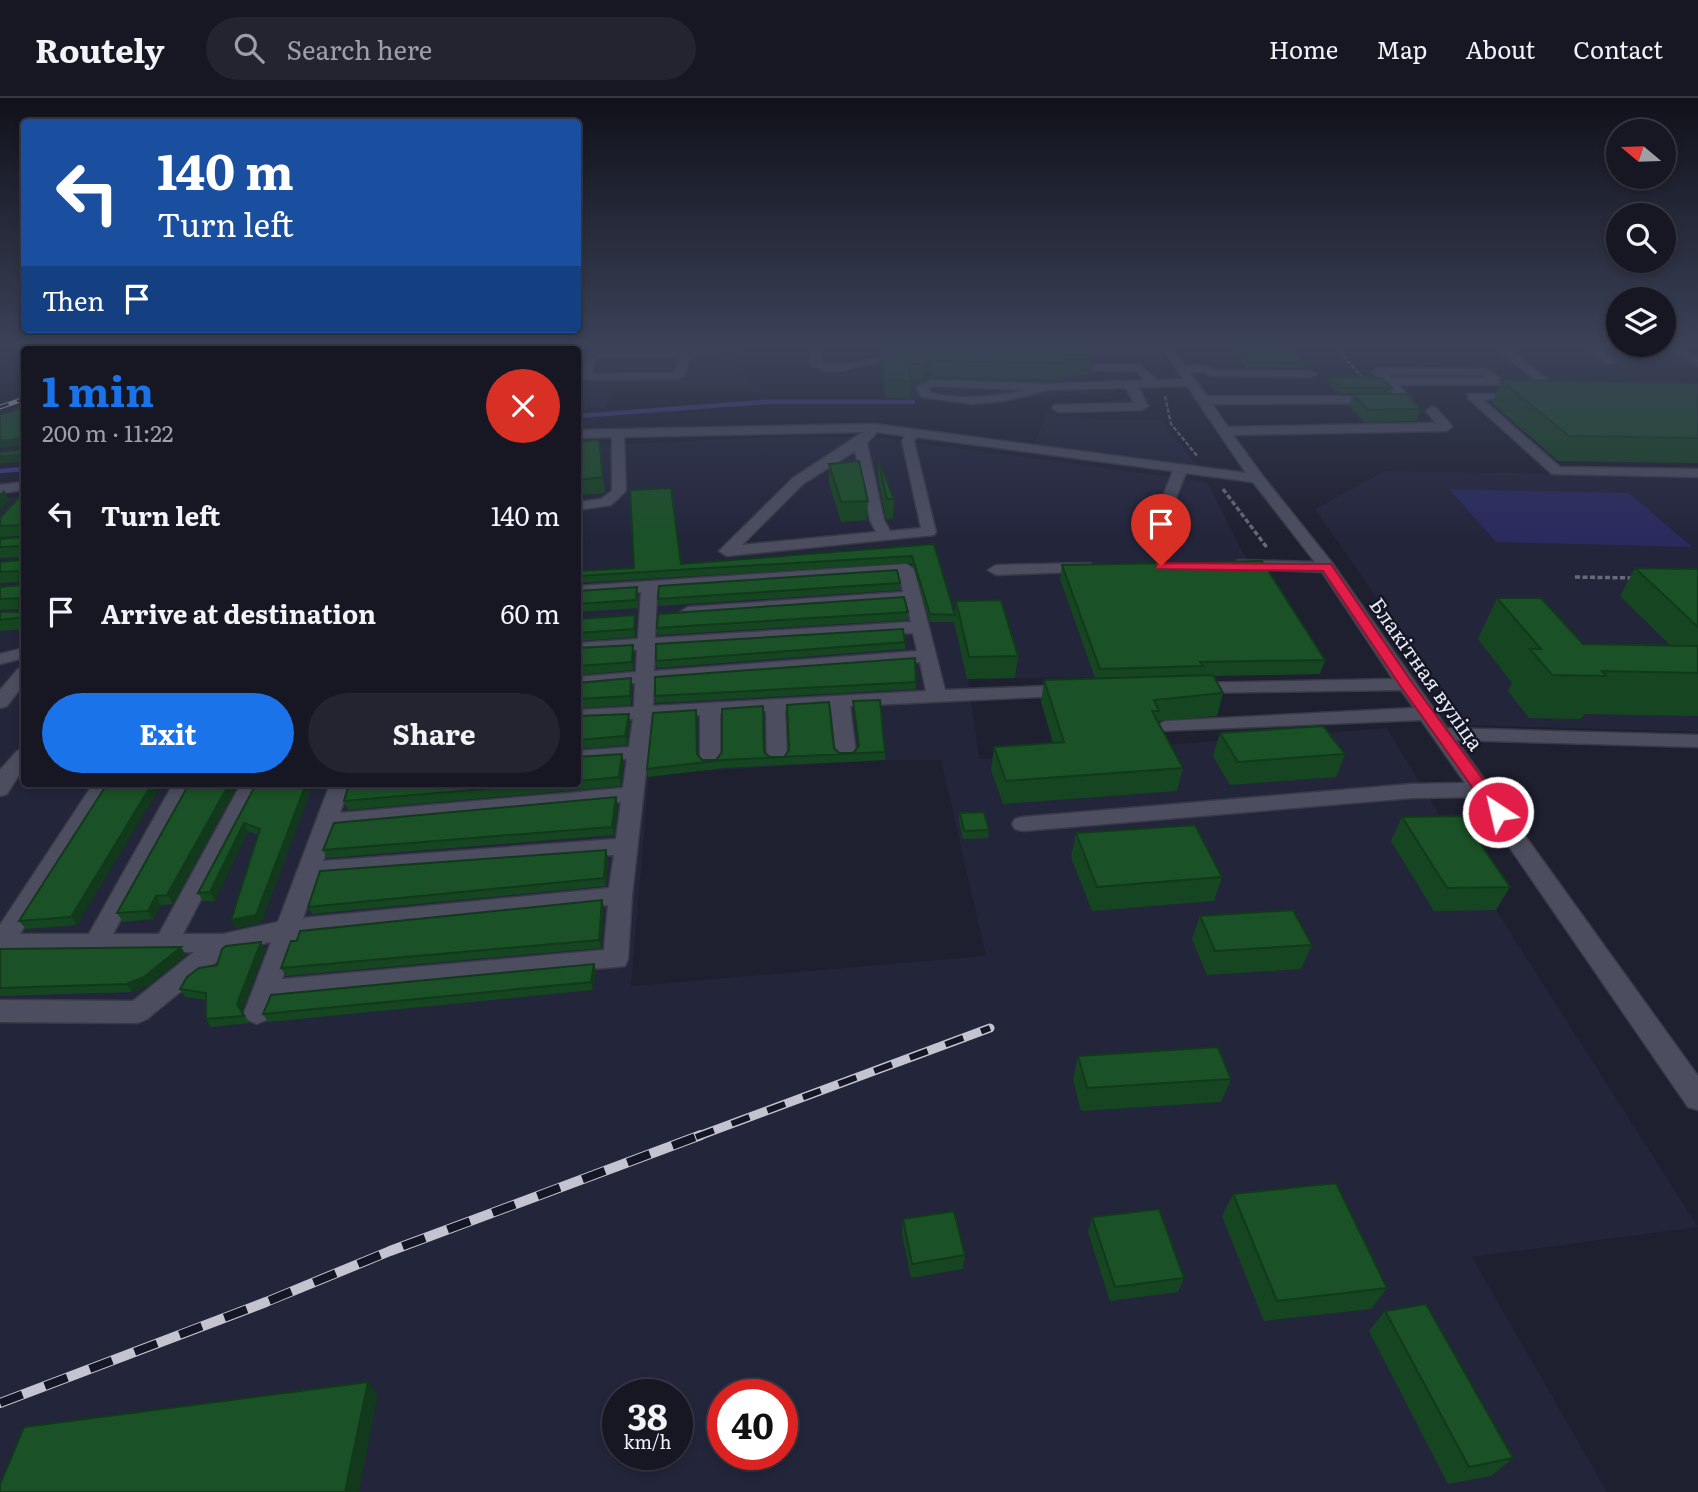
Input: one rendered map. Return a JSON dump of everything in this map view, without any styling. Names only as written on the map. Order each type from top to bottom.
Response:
[{"type":"street","name":"Блакітная вуліца","points":[[1209,411],[1327,567],[1406,684],[1698,1098]]},
{"type":"street","points":[[1223,431],[1446,428],[1432,411]]},
{"type":"street","points":[[1489,411],[1557,471],[1698,473]]},
{"type":"street","points":[[874,428],[860,442],[798,481],[727,551],[929,532],[908,441],[914,432]]},
{"type":"street","points":[[581,434],[874,428],[1257,478]]},
{"type":"street","points":[[581,506],[601,504],[616,496],[619,491],[618,433]]},
{"type":"street","points":[[860,442],[877,520],[885,536]]},
{"type":"street","points":[[1157,528],[1181,467]]},
{"type":"street","points":[[0,489],[21,486]]},
{"type":"street","points":[[1226,565],[1327,567]]},
{"type":"street","points":[[996,570],[1106,568]]},
{"type":"street","points":[[581,591],[905,569],[937,696]]},
{"type":"street","points":[[339,787],[261,1002],[616,959],[620,895],[643,712],[646,643],[654,615],[649,586]]},
{"type":"street","points":[[654,615],[912,596]]},
{"type":"street","points":[[581,648],[920,627]]},
{"type":"street","points":[[0,659],[21,654]]},
{"type":"street","points":[[581,682],[928,656]]},
{"type":"street","points":[[0,702],[21,677]]},
{"type":"street","points":[[1175,689],[1406,684]]},
{"type":"street","points":[[581,716],[937,696],[1093,691]]},
{"type":"street","points":[[840,701],[846,754]]},
{"type":"street","points":[[775,705],[777,758]]},
{"type":"street","points":[[710,708],[710,760]]},
{"type":"street","points":[[1165,727],[1428,714]]},
{"type":"street","points":[[1442,734],[1698,741]]},
{"type":"street","points":[[581,757],[638,752]]},
{"type":"street","points":[[0,755],[21,754]]},
{"type":"street","points":[[0,789],[6,776],[21,758]]},
{"type":"street","points":[[1,944],[101,787]]},
{"type":"street","points":[[96,943],[181,787]]},
{"type":"street","points":[[166,943],[249,787]]},
{"type":"street","points":[[1023,824],[1412,791],[1482,790]]},
{"type":"street","points":[[327,821],[632,794]]},
{"type":"street","points":[[310,870],[626,846]]},
{"type":"street","points":[[1,944],[223,943],[289,929],[620,895]]},
{"type":"street","points":[[0,1011],[138,1012],[223,943]]},
{"type":"path","points":[[1575,577],[1643,578]]},
{"type":"shaded area","points":[[1046,414],[1094,419],[1160,419],[1198,466],[1034,444]]},
{"type":"shaded area","points":[[787,436],[876,437],[1207,482],[1242,551],[1320,674],[968,679],[979,759],[1387,728],[1496,910],[1698,1227],[1472,1257],[1607,1492],[0,1492],[0,499],[21,496],[21,787],[581,787],[581,447]],"holes":[[[885,760],[941,760],[986,956],[631,986],[649,777],[700,771]]]},
{"type":"shaded area","points":[[1385,471],[1698,476],[1698,732],[1465,725],[1315,509]]},
{"type":"shaded area","points":[[1449,489],[1629,493],[1692,547],[1496,542]]},
{"type":"building","points":[[21,411],[21,438],[0,441],[0,415]]},
{"type":"building","points":[[1539,411],[1698,411],[1698,438],[1569,436]]},
{"type":"building","points":[[599,440],[603,477],[581,480],[581,442]]},
{"type":"building","points":[[21,450],[21,454],[0,456],[0,452]]},
{"type":"building","points":[[878,459],[894,499],[887,499]]},
{"type":"building","points":[[859,461],[868,501],[841,502],[829,464]]},
{"type":"building","points":[[671,488],[681,564],[934,544],[955,615],[930,614],[912,556],[581,576],[581,571],[634,568],[630,490]]},
{"type":"building","points":[[21,489],[21,617],[0,620],[0,612],[19,612],[19,598],[0,599],[0,587],[19,585],[20,573],[0,572],[0,562],[20,560],[20,546],[0,547],[0,539],[20,537],[20,525],[0,526],[0,518],[20,496]]},
{"type":"building","points":[[1262,561],[1325,660],[1200,662],[1203,666],[1100,669],[1062,565]]},
{"type":"building","points":[[1635,568],[1698,569],[1698,627]]},
{"type":"building","points":[[897,570],[900,583],[658,599],[659,586]]},
{"type":"building","points":[[637,587],[636,600],[581,604],[581,591]]},
{"type":"building","points":[[904,597],[908,612],[657,628],[658,614]]},
{"type":"building","points":[[1497,598],[1541,598],[1583,644],[1698,646],[1698,673],[1602,671],[1606,676],[1552,675],[1530,649],[1541,649]]},
{"type":"building","points":[[1001,600],[1018,656],[969,657],[956,601]]},
{"type":"building","points":[[635,615],[634,629],[581,633],[581,619]]},
{"type":"building","points":[[903,629],[905,642],[656,661],[656,644]]},
{"type":"building","points":[[633,645],[632,662],[581,666],[581,648]]},
{"type":"building","points":[[915,658],[916,682],[655,696],[655,677]]},
{"type":"building","points":[[1213,675],[1223,693],[1154,700],[1159,711],[1152,711],[1183,768],[1006,781],[994,747],[1064,742],[1044,680]]},
{"type":"building","points":[[631,678],[630,696],[581,699],[581,683]]},
{"type":"building","points":[[880,700],[885,752],[784,757],[789,750],[787,705],[829,702],[834,748],[839,753],[853,753],[859,746],[853,701]]},
{"type":"building","points":[[763,706],[764,752],[770,757],[784,757],[723,760],[647,769],[653,713],[696,710],[697,754],[702,760],[716,760],[722,752],[722,709]]},
{"type":"building","points":[[629,714],[625,736],[581,740],[581,716]]},
{"type":"building","points":[[1323,726],[1345,754],[1238,762],[1220,733]]},
{"type":"building","points":[[622,754],[619,777],[581,781],[581,757]]},
{"type":"building","points":[[105,787],[150,787],[71,917],[19,921]]},
{"type":"building","points":[[187,787],[227,787],[167,895],[156,896],[148,911],[117,913]]},
{"type":"building","points":[[254,787],[305,787],[256,915],[231,920],[260,829],[244,823],[210,892],[198,893]]},
{"type":"building","points":[[348,787],[507,787],[344,801]]},
{"type":"building","points":[[616,797],[612,827],[323,850],[334,823]]},
{"type":"building","points":[[984,812],[989,830],[964,831],[960,813]]},
{"type":"building","points":[[1461,816],[1510,887],[1447,888],[1402,817]]},
{"type":"building","points":[[1195,825],[1222,877],[1097,887],[1076,833]]},
{"type":"building","points":[[606,850],[604,878],[308,907],[320,871]]},
{"type":"building","points":[[602,900],[599,940],[281,968],[291,941],[297,941],[300,931]]},
{"type":"building","points":[[1293,910],[1312,945],[1215,951],[1200,916]]},
{"type":"building","points":[[261,942],[237,1004],[244,1016],[206,1019],[206,993],[180,989],[187,977],[199,968],[217,965],[222,949],[226,946]]},
{"type":"building","points":[[181,947],[144,977],[127,984],[0,988],[0,949]]},
{"type":"building","points":[[594,964],[591,982],[263,1014],[271,995]]},
{"type":"building","points":[[1218,1047],[1231,1079],[1087,1088],[1078,1056]]},
{"type":"building","points":[[1336,1183],[1387,1288],[1277,1301],[1233,1194]]},
{"type":"building","points":[[1159,1209],[1184,1278],[1115,1287],[1092,1217]]},
{"type":"building","points":[[954,1211],[965,1255],[912,1264],[903,1219]]},
{"type":"building","points":[[1426,1304],[1513,1458],[1469,1467],[1385,1311]]},
{"type":"building","points":[[368,1382],[345,1492],[0,1492],[0,1484],[24,1427]]},
{"type":"waterway","points":[[581,416],[644,411]]},
{"type":"waterway","points":[[0,471],[21,469]]},
{"type":"railway","points":[[696,1137],[990,1028]]},
{"type":"railway","points":[[0,1403],[266,1302],[390,1251],[701,1135]]},
{"type":"route","points":[[1161,566],[1327,567],[1406,684],[1498,812]]}]
